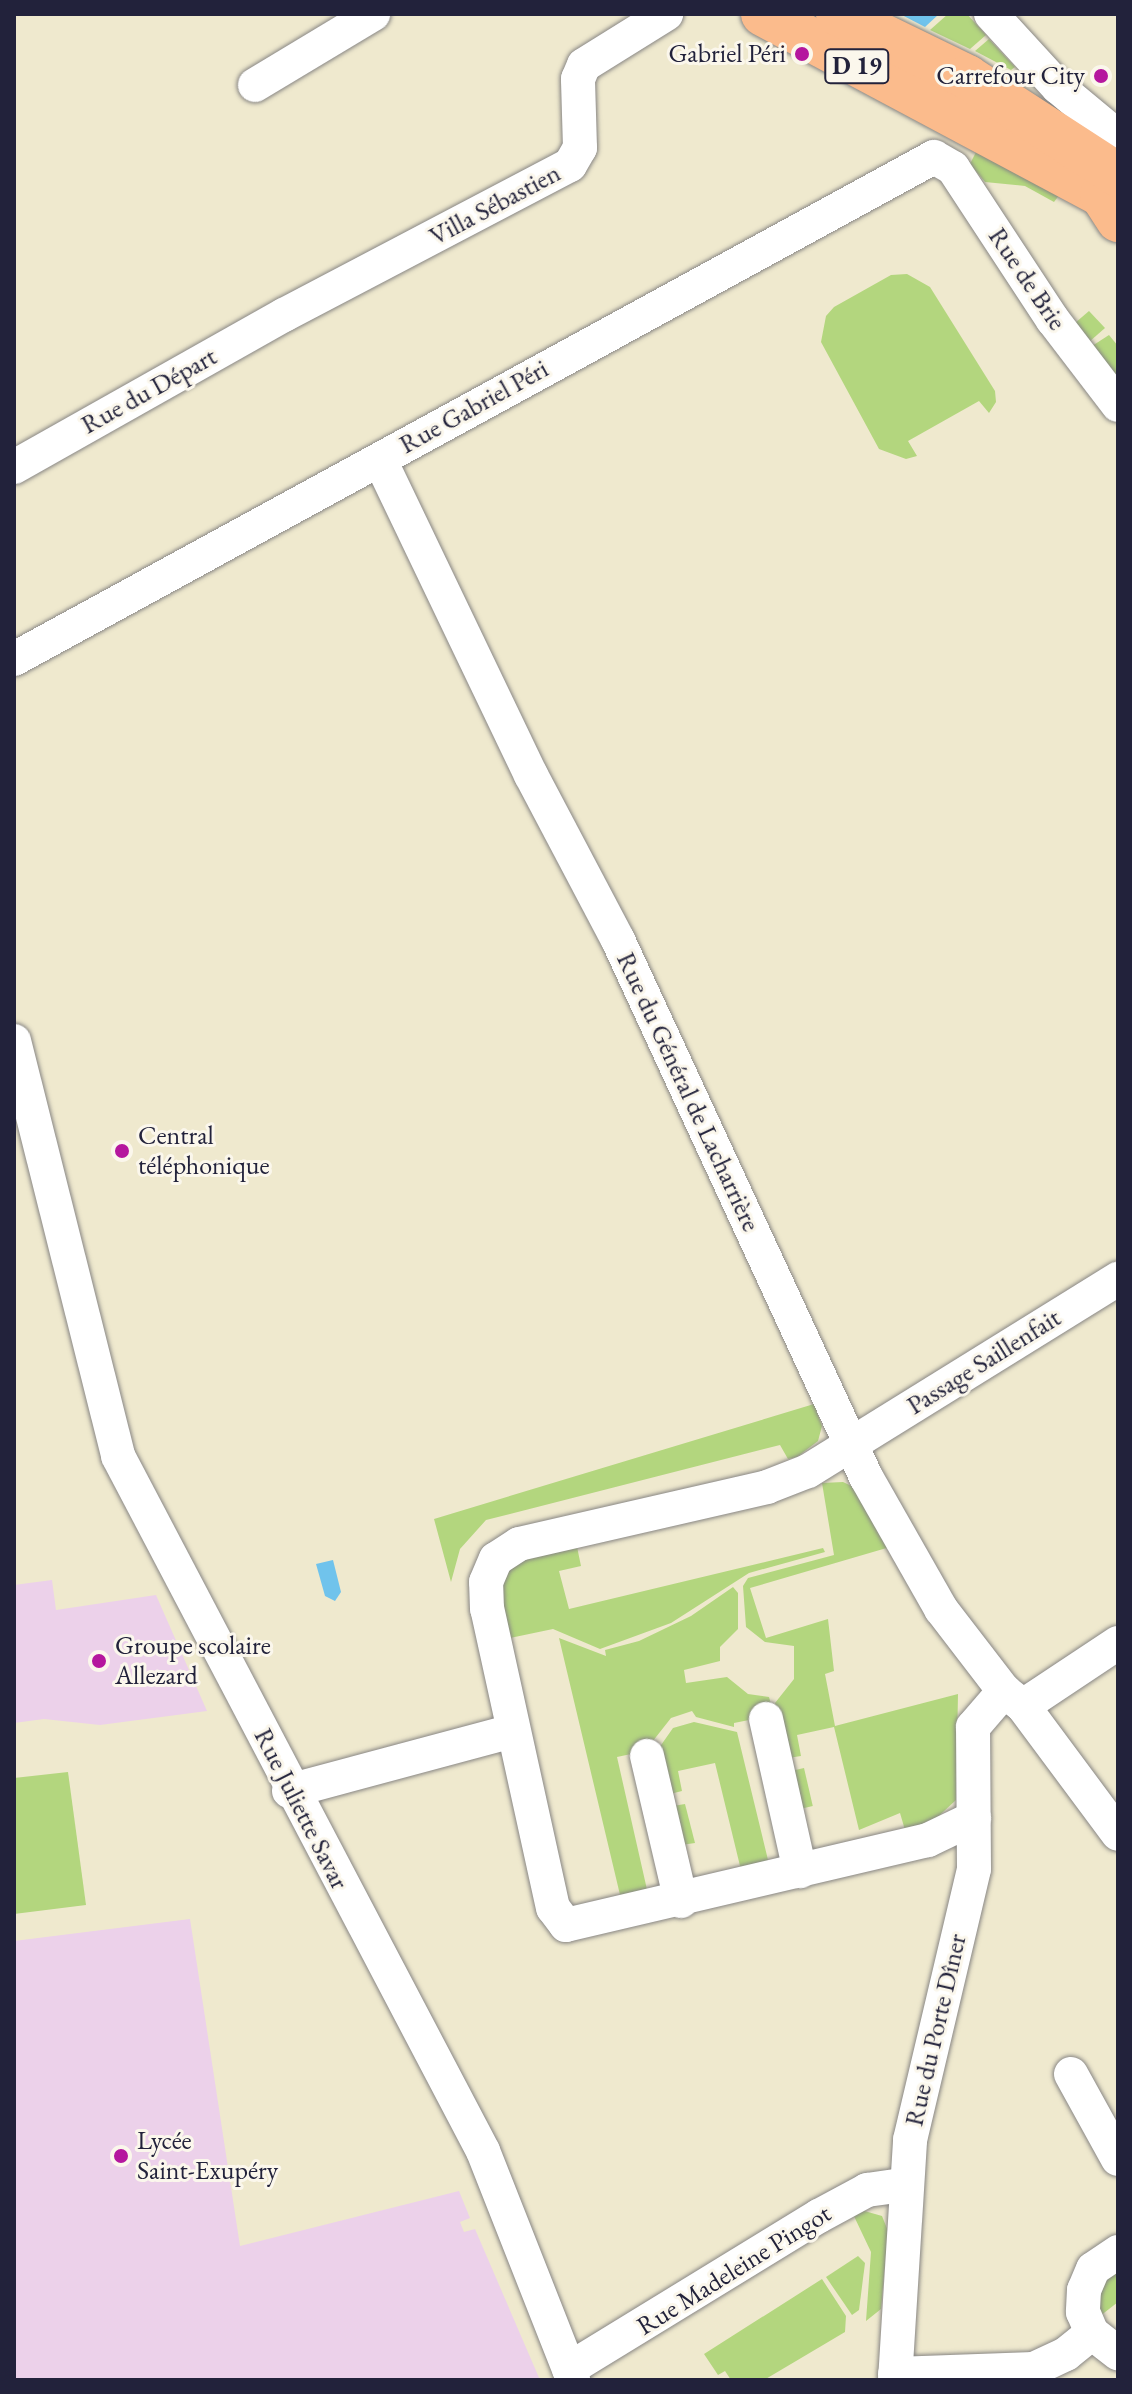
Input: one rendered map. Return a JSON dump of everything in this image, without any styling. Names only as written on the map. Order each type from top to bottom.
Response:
[{"type":"main road","name":"D 19","points":[[763,14],[951,117],[1114,194]]},
{"type":"main road","name":"D 19","points":[[838,14],[967,77],[1114,194]]},
{"type":"street","points":[[255,85],[373,14]]},
{"type":"street","name":"Villa Sébastien","points":[[284,315],[570,165],[580,148],[578,79],[584,65],[666,14]]},
{"type":"street","points":[[991,14],[1058,87],[1118,137]]},
{"type":"street","points":[[934,157],[967,77]]},
{"type":"street","name":"Rue de Brie","points":[[934,157],[953,168],[1053,320],[1118,405]]},
{"type":"street","name":"Rue Gabriel Péri","points":[[14,659],[934,157]]},
{"type":"street","name":"Rue du Départ","points":[[14,467],[284,315]]},
{"type":"street","name":"Rue du Général de Lacharrière","points":[[380,460],[531,775],[618,940],[851,1446],[941,1609],[1118,1834]]},
{"type":"street","name":"Rue Juliette Savar","points":[[14,1041],[118,1456],[289,1791],[483,2151],[571,2375]]},
{"type":"street","name":"Passage Saillenfait","points":[[513,1731],[486,1596],[491,1570],[506,1550],[767,1487],[808,1471],[1118,1279]]},
{"type":"street","name":"Rue du Porte Dîner","points":[[895,2372],[904,2185],[910,2140],[974,1869],[973,1727],[1013,1699],[1118,1643]]},
{"type":"street","points":[[766,1719],[800,1871]]},
{"type":"street","points":[[289,1791],[513,1731],[553,1908],[566,1925],[681,1901],[928,1840],[974,1818]]},
{"type":"street","points":[[647,1756],[681,1901]]},
{"type":"street","points":[[1071,2074],[1118,2159]]},
{"type":"street","name":"Rue Madeleine Pingot","points":[[571,2375],[819,2216],[867,2190],[904,2185]]},
{"type":"street","points":[[895,2372],[1001,2377],[1034,2369],[1066,2354],[1105,2343],[1083,2312],[1084,2290],[1093,2269],[1118,2252]]},
{"type":"shaded area","name":"Groupe scolaire Allezard","points":[[52,1580],[56,1610],[156,1595],[207,1711],[100,1725],[44,1719],[14,1723],[14,1585]]},
{"type":"shaded area","name":"Lycée Saint-Exupéry","points":[[190,1919],[240,2246],[459,2191],[470,2218],[460,2222],[464,2232],[475,2229],[540,2380],[14,2380],[14,1941]]},
{"type":"green space","points":[[948,14],[967,14],[986,35],[970,49],[930,30]]},
{"type":"green space","points":[[989,39],[1015,67],[1011,70],[975,51]]},
{"type":"green space","points":[[980,144],[1060,194],[1054,202],[1025,186],[985,182],[970,164]]},
{"type":"green space","points":[[907,274],[930,287],[995,391],[996,402],[989,413],[979,401],[908,441],[917,456],[906,459],[879,449],[821,342],[826,316],[834,307],[891,275]]},
{"type":"green space","points":[[1089,311],[1105,328],[1089,342],[1075,323]]},
{"type":"green space","points":[[1109,335],[1118,346],[1118,381],[1092,346]]},
{"type":"green space","points":[[814,1404],[822,1426],[818,1441],[797,1457],[788,1459],[780,1445],[486,1520],[460,1549],[451,1582],[434,1519]]},
{"type":"green space","points":[[843,1482],[858,1489],[890,1547],[750,1588],[766,1638],[828,1619],[834,1671],[825,1674],[835,1726],[958,1694],[956,1800],[930,1824],[905,1830],[900,1813],[859,1830],[834,1727],[797,1735],[801,1756],[788,1758],[775,1703],[794,1679],[794,1646],[765,1642],[746,1627],[743,1586],[748,1578],[834,1555],[822,1483]]},
{"type":"green space","points":[[576,1542],[581,1566],[559,1571],[569,1609],[823,1548],[825,1552],[749,1573],[671,1623],[600,1649],[553,1629],[510,1638],[500,1592],[504,1576],[520,1561]]},
{"type":"green space","points":[[733,1587],[738,1593],[738,1629],[720,1647],[720,1661],[684,1670],[686,1683],[727,1677],[748,1694],[769,1697],[774,1715],[734,1723],[734,1727],[696,1717],[692,1711],[671,1718],[645,1751],[617,1757],[648,1894],[621,1899],[559,1638],[606,1656],[605,1650],[639,1641],[691,1616]]},
{"type":"green space","points":[[694,1722],[737,1732],[769,1864],[741,1870],[715,1763],[678,1771],[682,1791],[670,1794],[659,1748],[673,1728]]},
{"type":"green space","points":[[804,1768],[813,1806],[800,1809],[791,1771]]},
{"type":"green space","points":[[68,1772],[86,1905],[14,1914],[14,1778]]},
{"type":"green space","points":[[685,1804],[695,1843],[681,1845],[673,1806]]},
{"type":"green space","points":[[861,2210],[882,2216],[888,2231],[881,2309],[866,2321],[871,2252],[852,2212]]},
{"type":"green space","points":[[858,2256],[865,2263],[859,2310],[852,2315],[826,2277]]},
{"type":"green space","points":[[1118,2262],[1118,2302],[1095,2320],[1093,2292]]},
{"type":"green space","points":[[822,2279],[846,2316],[845,2332],[764,2380],[731,2380],[725,2371],[718,2375],[704,2354]]},
{"type":"water","points":[[900,14],[939,14],[925,27]]},
{"type":"water","points":[[333,1560],[341,1592],[335,1601],[325,1596],[316,1564]]},
{"type":"place","name":"Gabriel Péri","points":[[802,54]]},
{"type":"place","name":"Carrefour City","points":[[1101,76]]},
{"type":"place","name":"Central téléphonique","points":[[122,1151]]},
{"type":"place","name":"Groupe scolaire Allezard","points":[[99,1661]]},
{"type":"place","name":"Lycée Saint-Exupéry","points":[[121,2156]]}]
